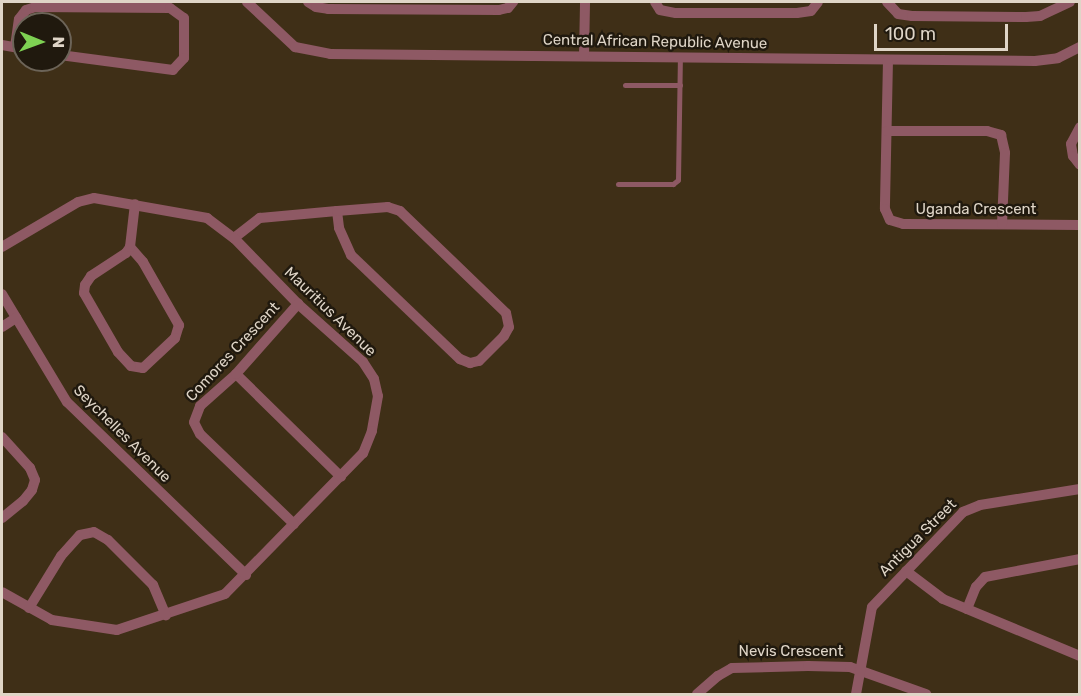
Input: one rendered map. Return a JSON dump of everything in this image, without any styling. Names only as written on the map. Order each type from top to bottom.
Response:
[{"type":"street","name":"Central African Republic Avenue","points":[[247,2],[290,44],[316,53],[1035,61],[1058,58],[1080,47]]},
{"type":"street","points":[[308,2],[316,7],[328,9],[499,10],[511,6],[513,2]]},
{"type":"street","points":[[585,2],[585,56]]},
{"type":"street","points":[[655,2],[660,9],[669,13],[720,13],[805,12],[814,8],[818,2]]},
{"type":"street","points":[[887,2],[898,14],[912,16],[1040,16],[1065,3]]},
{"type":"street","points":[[24,12],[35,7],[170,8],[184,18],[184,58],[173,70],[72,57]]},
{"type":"street","name":"Uganda Crescent","points":[[888,60],[885,209],[890,220],[903,224],[1080,225]]},
{"type":"street","points":[[1080,127],[1072,138],[1071,150],[1080,165]]},
{"type":"street","points":[[887,131],[987,131],[1001,135],[1005,153],[1002,224]]},
{"type":"street","name":"Mauritius Avenue","points":[[2,248],[83,200],[101,198],[207,218],[234,238],[298,304],[366,366],[377,386],[377,404],[369,441],[363,453],[225,594],[126,628],[112,630],[58,621],[2,592]]},
{"type":"street","points":[[130,247],[143,262],[179,325],[175,338],[142,368],[131,366],[118,352],[84,293],[85,285],[91,276],[122,258],[130,247],[135,204]]},
{"type":"street","points":[[234,238],[260,218],[337,211],[388,207],[400,211],[506,313],[509,327],[504,336],[479,361],[470,363],[460,360],[351,255],[339,228],[337,211]]},
{"type":"street","name":"Seychelles Avenue","points":[[2,294],[67,402],[246,575]]},
{"type":"street","name":"Comores Crescent","points":[[294,524],[196,429],[194,422],[197,409],[236,374],[298,304]]},
{"type":"street","points":[[2,327],[16,318]]},
{"type":"street","points":[[236,374],[341,477]]},
{"type":"street","points":[[2,437],[30,468],[35,480],[34,487],[23,501],[2,518]]},
{"type":"street","name":"Antigua Street","points":[[856,694],[872,607],[968,509],[1080,489]]},
{"type":"street","points":[[29,608],[61,556],[80,535],[94,532],[108,540],[153,585],[166,615]]},
{"type":"street","points":[[967,609],[976,587],[985,577],[1080,559]]},
{"type":"street","points":[[906,571],[934,594],[1080,656]]},
{"type":"street","name":"Nevis Crescent","points":[[698,694],[723,672],[737,667],[848,666],[926,694]]},
{"type":"lane","points":[[618,184],[673,184],[678,180],[680,57]]},
{"type":"lane","points":[[625,85],[680,85]]}]
